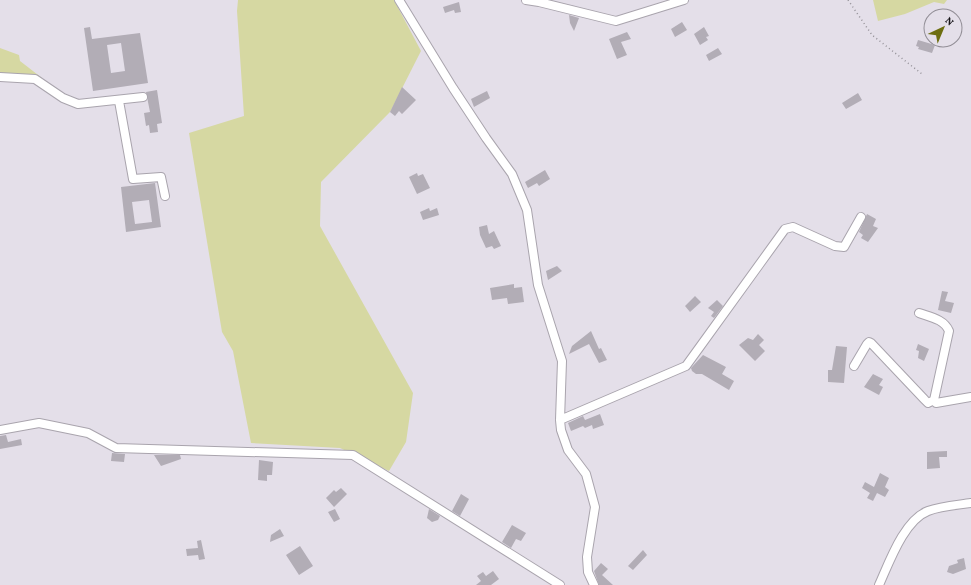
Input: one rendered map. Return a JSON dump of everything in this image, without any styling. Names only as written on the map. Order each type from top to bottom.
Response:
[{"type":"street","points":[[399,0],[453,88],[512,174],[527,210],[538,285],[562,361],[560,420],[568,450],[586,474],[595,507],[587,557],[588,572],[594,585]]},
{"type":"street","points":[[526,0],[616,21],[684,0]]},
{"type":"street","points":[[0,77],[35,79],[63,98],[78,104],[120,101],[143,97]]},
{"type":"street","points":[[120,101],[133,179],[161,177],[165,196]]},
{"type":"street","points":[[560,420],[686,366],[785,229],[793,227],[835,246],[844,247],[861,217]]},
{"type":"street","points":[[919,313],[941,321],[947,326],[949,331],[934,400]]},
{"type":"street","points":[[854,366],[868,342],[871,343],[928,403],[934,400]]},
{"type":"street","points":[[934,400],[936,403],[942,403],[971,397]]},
{"type":"street","points":[[0,430],[39,423],[88,433],[116,448],[354,455],[560,585]]},
{"type":"street","points":[[879,585],[908,526],[928,511],[971,503]]},
{"type":"path","points":[[848,0],[872,35],[922,74]]},
{"type":"green space","points":[[238,0],[394,0],[421,51],[390,112],[321,182],[320,226],[413,393],[406,442],[389,471],[340,448],[251,443],[233,351],[222,332],[189,133],[244,116],[237,11]]},
{"type":"green space","points":[[873,0],[947,0],[944,4],[934,2],[905,14],[878,21]]},
{"type":"green space","points":[[0,48],[19,55],[20,61],[42,78],[0,74]]},
{"type":"building","points":[[459,2],[461,12],[455,13],[454,10],[445,13],[443,7]]},
{"type":"building","points":[[569,15],[579,18],[574,31],[570,23]]},
{"type":"building","points":[[682,22],[687,30],[675,37],[671,29]]},
{"type":"building","points":[[90,27],[92,39],[140,33],[148,83],[93,91],[84,28]],"holes":[[[121,43],[125,71],[111,73],[107,45]]]},
{"type":"building","points":[[704,27],[709,36],[706,37],[708,40],[700,45],[694,34]]},
{"type":"building","points":[[627,32],[631,39],[621,42],[627,55],[617,59],[609,39]]},
{"type":"building","points":[[918,40],[923,41],[923,48],[934,48],[932,53],[918,49],[919,47],[916,46]]},
{"type":"building","points":[[718,48],[722,54],[709,61],[706,55]]},
{"type":"building","points":[[402,87],[416,100],[402,114],[399,111],[395,116],[390,112]]},
{"type":"building","points":[[157,90],[162,123],[157,124],[158,132],[150,133],[149,125],[146,126],[144,113],[150,112],[146,92]]},
{"type":"building","points":[[487,91],[490,98],[474,107],[471,99]]},
{"type":"building","points":[[858,93],[862,100],[846,109],[842,103]]},
{"type":"building","points":[[545,170],[550,179],[539,186],[537,183],[528,188],[525,182]]},
{"type":"building","points":[[417,173],[418,176],[423,174],[430,188],[417,194],[409,177]]},
{"type":"building","points":[[155,183],[161,227],[126,232],[121,187]],"holes":[[[149,200],[152,222],[135,224],[132,202]]]},
{"type":"building","points":[[429,208],[430,211],[437,208],[439,215],[423,220],[420,212]]},
{"type":"building","points":[[867,214],[876,219],[873,226],[878,228],[868,242],[861,238],[863,235],[859,232]]},
{"type":"building","points":[[487,225],[489,234],[494,231],[501,246],[494,249],[492,246],[486,248],[480,235],[479,227]]},
{"type":"building","points":[[557,266],[562,271],[548,280],[546,271]]},
{"type":"building","points":[[514,284],[514,288],[522,287],[524,302],[508,304],[507,298],[492,300],[490,288]]},
{"type":"building","points":[[942,291],[948,292],[945,301],[954,303],[951,313],[938,310]]},
{"type":"building","points":[[695,296],[701,302],[690,312],[685,306]]},
{"type":"building","points":[[717,300],[723,306],[714,318],[711,316],[714,312],[708,308]]},
{"type":"building","points":[[591,331],[599,349],[601,348],[607,360],[599,363],[589,344],[569,354],[572,346]]},
{"type":"building","points":[[758,334],[764,340],[759,345],[765,351],[755,361],[739,345],[748,338],[753,340]]},
{"type":"building","points":[[918,344],[929,349],[924,361],[918,358],[919,351],[916,350]]},
{"type":"building","points":[[836,346],[847,347],[844,383],[828,382],[828,370],[832,370]]},
{"type":"building","points":[[703,355],[726,367],[722,374],[734,381],[729,390],[702,374],[696,374],[692,371],[691,368]]},
{"type":"building","points":[[873,374],[883,379],[879,385],[883,387],[879,395],[864,387]]},
{"type":"building","points":[[600,414],[604,425],[593,429],[592,425],[585,428],[583,426],[571,431],[568,423],[583,416],[585,420]]},
{"type":"building","points":[[6,435],[8,442],[21,439],[22,445],[0,449],[0,436]]},
{"type":"building","points":[[947,451],[947,457],[939,457],[940,468],[927,469],[927,452]]},
{"type":"building","points":[[112,453],[125,454],[124,462],[111,461]]},
{"type":"building","points":[[154,455],[180,455],[181,459],[161,466]]},
{"type":"building","points":[[259,460],[273,462],[272,475],[267,475],[267,481],[258,480]]},
{"type":"building","points":[[880,473],[889,478],[885,487],[889,490],[885,497],[877,493],[873,501],[867,498],[870,493],[862,488],[865,482],[874,487]]},
{"type":"building","points":[[341,488],[347,494],[334,507],[326,498],[334,490],[336,492]]},
{"type":"building","points":[[461,494],[469,499],[460,516],[452,511]]},
{"type":"building","points":[[335,509],[340,519],[334,522],[328,512]]},
{"type":"building","points":[[429,509],[440,516],[438,520],[432,522],[427,518]]},
{"type":"building","points":[[512,525],[526,533],[521,541],[516,539],[511,548],[502,542]]},
{"type":"building","points":[[280,529],[284,536],[270,542],[271,535]]},
{"type":"building","points":[[201,540],[205,559],[199,560],[198,555],[187,556],[186,549],[198,548],[197,541]]},
{"type":"building","points":[[300,546],[313,566],[299,575],[286,555]]},
{"type":"building","points":[[643,550],[647,555],[633,570],[628,566]]},
{"type":"building","points":[[964,558],[966,569],[953,574],[947,572],[949,566],[958,563],[957,560]]},
{"type":"building","points":[[601,563],[608,569],[602,575],[613,585],[599,585],[594,571]]},
{"type":"building","points":[[493,571],[499,579],[491,585],[476,585],[481,581],[477,576],[483,572],[486,576]]}]
